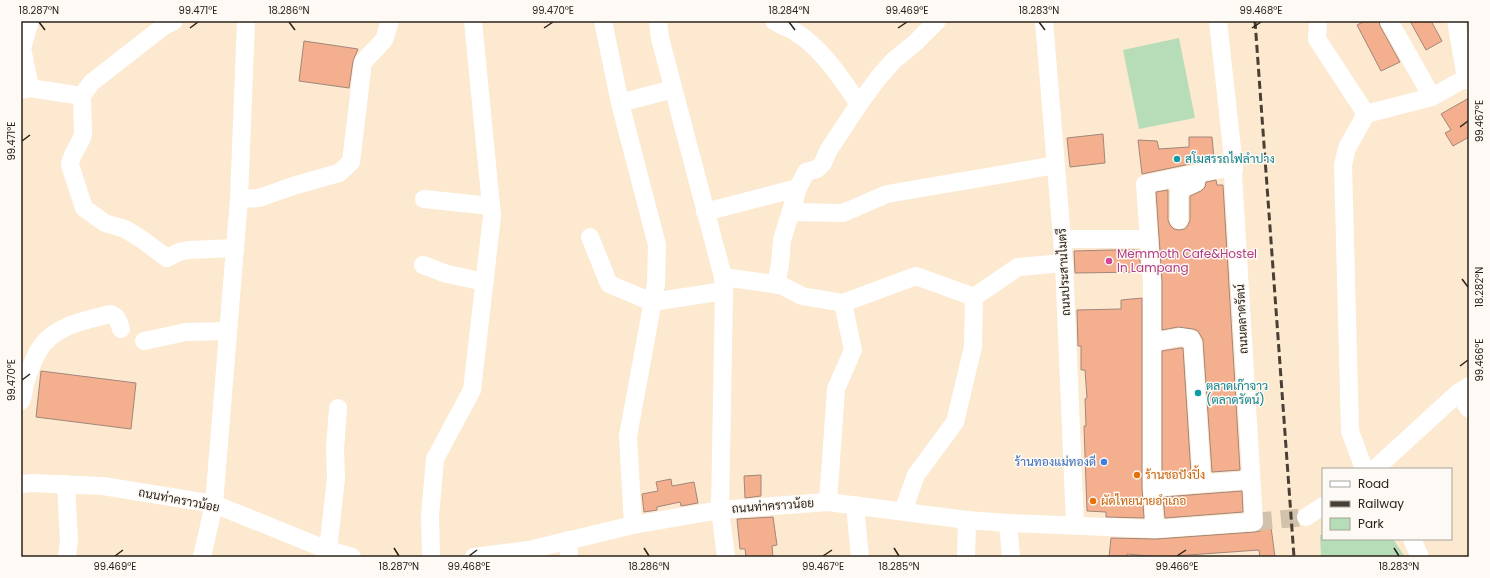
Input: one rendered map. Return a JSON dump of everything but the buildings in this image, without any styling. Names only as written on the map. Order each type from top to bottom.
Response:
[{"type":"street","points":[[30,21],[22,48],[25,89],[82,96]]},
{"type":"street","points":[[174,21],[164,26],[91,83],[82,96],[82,140],[71,158],[70,165],[84,208],[105,223],[125,229],[168,258],[179,252],[189,250],[235,248]]},
{"type":"street","points":[[202,557],[214,504],[239,199],[246,21]]},
{"type":"street","points":[[239,199],[260,198],[296,185],[339,173],[351,162],[363,62],[384,40],[390,21]]},
{"type":"street","points":[[431,557],[430,516],[435,459],[472,390],[492,216],[473,21]]},
{"type":"street","points":[[603,21],[620,103],[657,245],[656,284],[628,436],[633,525]]},
{"type":"street","points":[[658,21],[660,38],[723,284],[720,510],[726,557]]},
{"type":"street","points":[[774,21],[793,30],[809,42],[840,77],[858,104]]},
{"type":"street","points":[[776,285],[782,240],[798,188],[806,172],[817,169],[823,163],[828,151],[858,104],[879,77],[894,60],[914,44],[936,21]]},
{"type":"street","name":"ถนนประสานไมตรี","points":[[1044,21],[1063,239],[1076,524]]},
{"type":"street","name":"ถนนตลาดรัตน์","points":[[1218,21],[1234,171],[1254,522]]},
{"type":"street","points":[[1318,21],[1317,39],[1366,114]]},
{"type":"street","points":[[1389,21],[1432,97]]},
{"type":"street","points":[[1364,468],[1350,432],[1343,165],[1347,148],[1366,114],[1432,97],[1468,80],[1456,21]]},
{"type":"street","points":[[620,103],[673,89]]},
{"type":"street","points":[[791,212],[843,213],[887,194],[1056,165]]},
{"type":"street","points":[[1155,529],[1152,488],[1152,282],[1145,184],[1215,170],[1234,171]]},
{"type":"street","points":[[1180,220],[1178,190],[1182,183],[1188,186],[1202,181],[1221,180],[1234,171]]},
{"type":"street","points":[[705,212],[798,188]]},
{"type":"street","points":[[424,199],[491,206]]},
{"type":"street","points":[[590,237],[609,284],[652,302],[723,284],[782,285],[802,296],[843,303],[916,276],[974,297]]},
{"type":"street","points":[[1063,239],[1148,239]]},
{"type":"street","points":[[974,297],[1018,267],[1064,263]]},
{"type":"street","points":[[422,265],[447,274],[485,282]]},
{"type":"street","points":[[903,511],[916,475],[955,422],[973,347],[974,297]]},
{"type":"street","points":[[828,502],[836,389],[853,350],[843,303]]},
{"type":"street","points":[[21,402],[27,378],[38,350],[50,336],[83,320],[110,314],[117,318],[121,329]]},
{"type":"street","points":[[144,341],[186,332],[228,331]]},
{"type":"street","points":[[1153,342],[1180,337],[1191,339],[1193,344],[1202,483]]},
{"type":"street","points":[[1375,468],[1464,389],[1469,409]]},
{"type":"street","points":[[328,550],[336,478],[335,448],[338,408]]},
{"type":"street","points":[[1152,488],[1251,480]]},
{"type":"street","name":"ถนนท่าคราวน้อย","points":[[21,484],[32,482],[103,486],[214,504],[328,550],[352,557]]},
{"type":"street","points":[[66,484],[69,540],[67,557]]},
{"type":"street","name":"ถนนท่าคราวน้อย","points":[[474,557],[529,550],[568,548],[633,525],[720,510],[828,502],[966,520],[1008,523],[1076,524],[1155,529],[1254,522]]},
{"type":"street","points":[[855,505],[860,557]]},
{"type":"street","points":[[1306,517],[1322,507]]},
{"type":"street","points":[[966,520],[966,557]]},
{"type":"street","points":[[1008,523],[1011,557]]},
{"type":"street","points":[[1412,540],[1420,557]]},
{"type":"green space","points":[[1179,38],[1195,118],[1139,129],[1123,50]]},
{"type":"green space","points":[[1320,535],[1322,535],[1322,540],[1394,540],[1405,557],[1321,557]]},
{"type":"tunnel","points":[[1254,522],[1306,517]]},
{"type":"railway","points":[[1255,21],[1294,557]]},
{"type":"place","name":"สโมสรรถไฟลำปาง","points":[[1177,159]]},
{"type":"place","name":"Memmoth Cafe&Hostel In Lampang","points":[[1109,261]]},
{"type":"place","name":"ตลาดเก๊าจาว (ตลาดรัตน์)","points":[[1198,393]]},
{"type":"place","name":"ร้านทองแม่ทองดี","points":[[1104,462]]},
{"type":"place","name":"ร้านชอปังปิ้ง","points":[[1137,475]]},
{"type":"place","name":"ผัดไทยนายอำเภอ","points":[[1093,501]]}]
